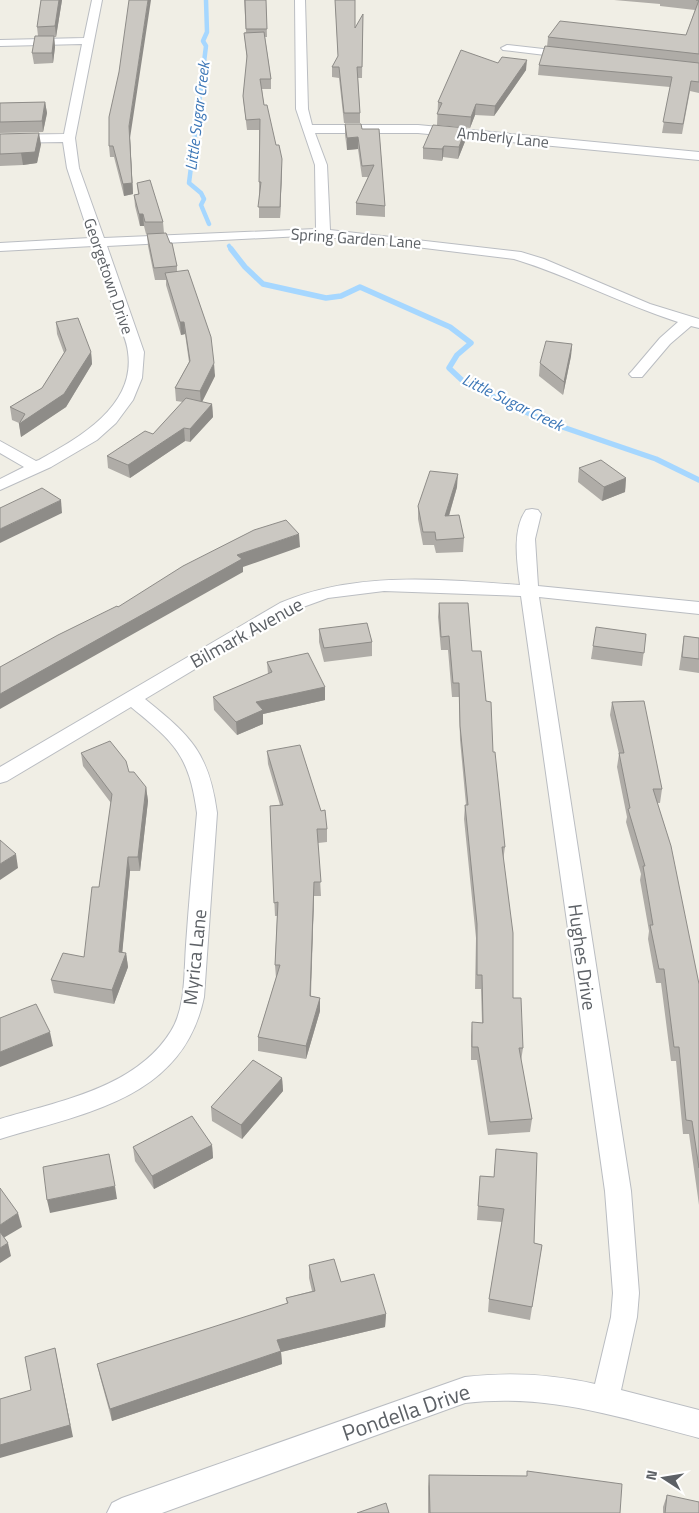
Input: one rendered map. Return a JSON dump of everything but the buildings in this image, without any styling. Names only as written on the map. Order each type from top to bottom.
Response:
[{"type":"street","name":"Georgetown Drive","points":[[0,485],[78,445],[101,428],[118,411],[133,385],[137,368],[136,352],[73,168],[69,138],[96,0]]},
{"type":"street","points":[[300,0],[302,109],[307,129],[321,165],[323,233]]},
{"type":"street","points":[[0,44],[88,41]]},
{"type":"street","points":[[507,48],[584,56]]},
{"type":"street","name":"Amberly Lane","points":[[307,129],[418,129],[699,156]]},
{"type":"street","points":[[0,139],[69,138]]},
{"type":"street","name":"Spring Garden Lane","points":[[0,247],[263,233],[323,233],[490,250],[539,262],[645,307],[693,322]]},
{"type":"street","points":[[637,374],[665,341],[693,322]]},
{"type":"street","points":[[0,446],[36,468]]},
{"type":"street","name":"Hughes Drive","points":[[532,514],[525,543],[534,630],[618,1191],[626,1293],[624,1318],[605,1401]]},
{"type":"street","name":"Bilmark Avenue","points":[[0,776],[286,607],[326,592],[355,586],[380,585],[500,588],[699,608]]},
{"type":"street","name":"Myrica Lane","points":[[0,1129],[118,1091],[148,1073],[160,1062],[180,1037],[186,1024],[193,997],[207,813],[204,784],[197,762],[183,741],[132,698]]},
{"type":"street","name":"Pondella Drive","points":[[122,1513],[465,1390],[510,1384],[551,1388],[699,1424]]},
{"type":"waterway","name":"Little Sugar Creek","points":[[206,0],[207,32],[203,41],[206,46],[189,183],[201,193],[204,199],[201,205],[209,224]]},
{"type":"waterway","name":"Little Sugar Creek","points":[[229,246],[232,250]]},
{"type":"waterway","name":"Little Sugar Creek","points":[[231,249],[245,267],[263,284],[326,298],[341,296],[360,287],[450,327],[471,343],[457,355],[449,368],[465,383],[545,421],[656,459],[699,480]]}]
